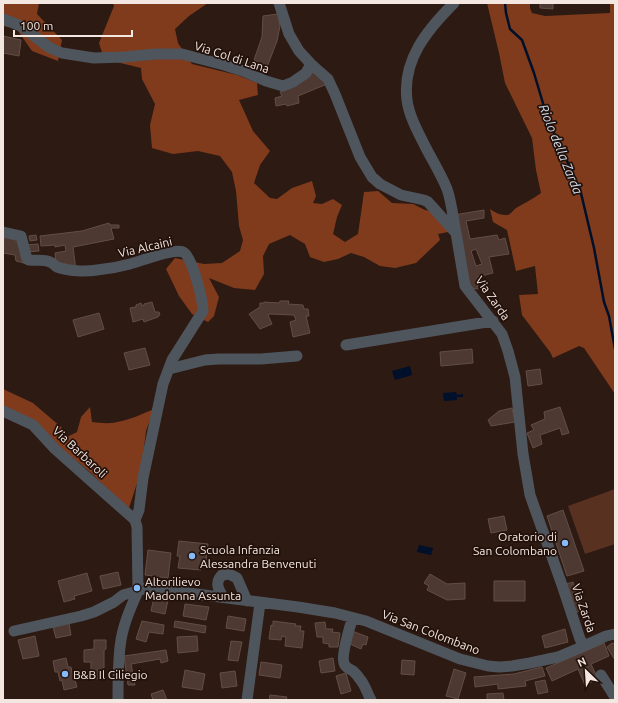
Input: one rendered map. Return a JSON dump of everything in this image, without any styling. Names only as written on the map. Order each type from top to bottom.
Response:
[{"type":"street","points":[[279,3],[289,34],[298,51],[328,79],[360,157],[372,177],[380,184],[401,195],[428,202],[456,233]]},
{"type":"street","name":"Via Zarda","points":[[454,3],[430,30],[412,59],[408,71],[407,101],[410,114],[447,188],[465,286],[502,334],[508,351],[515,377],[523,454],[530,495],[580,639],[584,646]]},
{"type":"street","name":"Via Col di Lana","points":[[3,20],[21,26],[50,48],[62,53],[94,58],[155,54],[182,54],[243,71],[266,82],[283,86],[293,82],[306,73],[311,64]]},
{"type":"street","points":[[3,232],[21,236],[27,259],[41,255]]},
{"type":"street","name":"Via Alcaini","points":[[27,259],[49,261],[58,267],[83,271],[128,264],[171,252],[184,252],[190,260],[198,283],[203,311],[172,360],[163,384],[143,478],[139,510],[135,520],[137,527],[138,590]]},
{"type":"street","points":[[346,345],[493,321]]},
{"type":"street","points":[[169,369],[212,359],[261,359],[297,356]]},
{"type":"street","name":"Via Barbaroli","points":[[3,411],[33,425],[55,449],[135,520]]},
{"type":"street","points":[[223,597],[217,584],[222,575],[229,574],[237,578],[247,601]]},
{"type":"street","name":"Via San Colombano","points":[[14,631],[94,612],[114,602],[123,595],[149,588],[336,613],[366,621],[460,659],[488,666],[512,666],[558,657],[606,636],[615,634]]},
{"type":"street","points":[[118,700],[118,666],[120,646],[128,613],[138,590]]},
{"type":"street","points":[[247,700],[260,603]]},
{"type":"street","points":[[353,618],[344,650],[344,663],[347,668],[353,671],[360,679],[371,700]]},
{"type":"street","points":[[601,675],[615,697]]},
{"type":"shaded area","points":[[3,3],[39,3],[37,14],[62,40],[58,61],[32,51],[16,28],[3,26]]},
{"type":"shaded area","points":[[113,3],[208,3],[189,16],[175,29],[178,43],[192,64],[237,75],[257,83],[258,95],[239,100],[253,131],[270,151],[260,165],[254,183],[270,198],[277,199],[292,188],[312,181],[316,196],[313,203],[322,204],[333,199],[342,205],[337,217],[333,234],[345,242],[358,234],[364,192],[378,191],[392,203],[413,204],[425,210],[442,213],[448,232],[438,234],[440,240],[416,263],[395,268],[380,266],[364,257],[351,253],[338,259],[324,262],[310,257],[305,244],[290,235],[269,244],[263,256],[264,274],[255,290],[234,288],[209,278],[219,297],[214,316],[208,322],[192,314],[179,296],[166,269],[175,258],[204,264],[222,263],[240,251],[243,240],[239,226],[236,191],[232,172],[220,156],[198,151],[173,154],[152,148],[150,125],[155,104],[142,79],[141,68],[104,59],[99,43],[114,6]]},
{"type":"shaded area","points":[[487,3],[530,3],[532,13],[545,16],[610,13],[610,3],[615,3],[615,394],[584,348],[579,346],[553,358],[522,315],[519,295],[538,294],[535,266],[516,271],[507,230],[493,222],[490,209],[499,214],[508,215],[516,208],[541,193],[536,170],[532,138],[505,83]]},
{"type":"shaded area","points":[[3,389],[33,403],[61,427],[67,437],[77,432],[81,417],[90,407],[92,422],[105,423],[114,423],[127,420],[154,409],[146,431],[141,471],[129,508],[81,464],[3,407]]},
{"type":"shaded area","points":[[615,489],[615,544],[585,554],[568,506]]},
{"type":"water","points":[[410,366],[412,375],[395,380],[392,371]]},
{"type":"water","points":[[456,392],[457,395],[463,394],[463,397],[457,397],[457,400],[444,401],[443,393]]},
{"type":"water","points":[[419,545],[433,548],[431,555],[417,552]]},
{"type":"building","points":[[540,3],[553,3],[553,9],[540,8]]},
{"type":"building","points":[[278,14],[280,26],[277,41],[267,67],[254,60],[262,37],[263,16]]},
{"type":"building","points":[[3,36],[21,40],[19,56],[3,53]]},
{"type":"building","points":[[315,70],[327,84],[298,96],[299,103],[287,106],[286,104],[276,106],[275,98],[282,96],[280,92],[301,82]]},
{"type":"building","points":[[484,210],[484,218],[466,221],[470,239],[497,235],[499,240],[505,238],[509,254],[489,257],[493,273],[477,277],[478,289],[471,288],[454,215]],"holes":[[[476,249],[482,264],[476,266],[471,251]]]},
{"type":"building","points":[[109,223],[110,225],[119,225],[119,228],[111,228],[114,239],[73,247],[76,270],[68,268],[67,264],[56,265],[55,253],[66,251],[65,245],[55,247],[55,245],[41,246],[40,236],[82,231]]},
{"type":"building","points":[[36,235],[37,240],[30,241],[29,236]]},
{"type":"building","points":[[4,237],[20,241],[24,263],[16,261],[15,255],[3,253]]},
{"type":"building","points":[[38,244],[39,251],[26,252],[25,245]]},
{"type":"building","points":[[280,301],[289,301],[288,304],[303,305],[304,309],[308,309],[309,316],[306,316],[310,333],[293,337],[290,322],[296,320],[294,315],[270,314],[268,315],[272,324],[260,329],[249,314],[260,307],[260,303],[279,303]]},
{"type":"building","points":[[152,302],[155,312],[159,312],[160,315],[144,322],[143,319],[133,322],[130,308],[136,307],[136,305],[141,303],[142,306]]},
{"type":"building","points":[[99,313],[104,329],[78,337],[73,320]]},
{"type":"building","points":[[145,348],[150,365],[129,370],[124,353]]},
{"type":"building","points":[[472,349],[473,363],[441,366],[440,352]]},
{"type":"building","points":[[540,369],[542,384],[528,386],[526,371]]},
{"type":"building","points":[[560,407],[569,433],[562,435],[560,428],[540,435],[542,444],[533,448],[527,433],[534,430],[531,425],[545,419],[544,412]]},
{"type":"building","points":[[512,408],[515,422],[491,426],[488,420],[499,411]]},
{"type":"building","name":"Oratorio di San Colombano","points":[[563,510],[584,571],[567,576],[547,516]]},
{"type":"building","points":[[504,516],[507,530],[491,533],[488,519]]},
{"type":"building","name":"Scuola Infanzia Alessandra Benvenuti","points":[[179,541],[208,544],[206,560],[202,559],[201,570],[178,568],[180,556],[177,556]]},
{"type":"building","points":[[148,550],[171,553],[168,578],[145,575]]},
{"type":"building","points":[[118,572],[121,585],[103,589],[100,576]]},
{"type":"building","points":[[87,573],[92,591],[74,596],[75,599],[64,602],[58,581]]},
{"type":"building","points":[[430,574],[447,584],[465,583],[465,599],[447,600],[427,590],[429,586],[424,583]]},
{"type":"building","points":[[494,581],[525,581],[525,601],[494,601]]},
{"type":"building","points":[[573,582],[582,610],[575,613],[566,584]]},
{"type":"building","points":[[154,597],[168,600],[165,614],[151,611]]},
{"type":"building","points":[[185,604],[209,607],[206,620],[183,616]]},
{"type":"building","points":[[228,616],[246,619],[244,631],[226,628]]},
{"type":"building","points":[[142,621],[164,625],[163,634],[149,632],[146,642],[136,639]]},
{"type":"building","points":[[175,621],[206,626],[205,633],[174,627]]},
{"type":"building","points":[[273,621],[301,626],[300,631],[304,631],[302,648],[285,646],[286,637],[282,636],[281,640],[269,639]]},
{"type":"building","points":[[325,622],[326,629],[333,629],[332,632],[340,633],[338,647],[329,647],[329,644],[323,643],[323,637],[317,637],[315,623]]},
{"type":"building","points":[[69,623],[71,635],[56,638],[53,627]]},
{"type":"building","points":[[565,629],[568,642],[545,648],[542,636]]},
{"type":"building","points":[[352,631],[368,637],[366,645],[363,644],[361,649],[350,644]]},
{"type":"building","points":[[35,636],[39,656],[23,659],[18,640]]},
{"type":"building","points":[[197,636],[198,651],[178,653],[177,637]]},
{"type":"building","points":[[94,640],[106,640],[106,649],[104,650],[104,678],[95,679],[95,677],[91,677],[91,662],[84,662],[84,650],[94,649]]},
{"type":"building","points":[[231,641],[242,642],[238,661],[228,660]]},
{"type":"building","points":[[604,643],[609,656],[591,664],[598,679],[585,685],[578,669],[552,681],[546,668]]},
{"type":"building","points":[[612,643],[615,644],[615,660],[607,647]]},
{"type":"building","points":[[166,650],[168,661],[161,663],[160,659],[131,664],[135,685],[128,685],[124,656]]},
{"type":"building","points":[[66,658],[68,667],[71,667],[77,687],[64,690],[62,680],[60,681],[58,672],[55,672],[53,661]]},
{"type":"building","points":[[333,658],[335,671],[321,673],[319,661]]},
{"type":"building","points":[[402,660],[415,661],[414,675],[401,674]]},
{"type":"building","points":[[261,662],[282,665],[280,678],[259,675]]},
{"type":"building","points":[[542,667],[545,676],[525,681],[526,686],[498,689],[498,684],[475,687],[474,677],[514,674]]},
{"type":"building","points":[[454,669],[466,673],[458,699],[446,696]]},
{"type":"building","points":[[185,670],[205,674],[202,690],[182,687]]},
{"type":"building","points":[[235,671],[237,686],[222,688],[220,673]]},
{"type":"building","points":[[346,673],[351,691],[341,694],[336,676]]},
{"type":"building","points":[[545,680],[548,692],[538,694],[535,682]]},
{"type":"building","points":[[163,690],[167,700],[153,700],[151,694]]},
{"type":"building","points":[[503,693],[504,700],[487,700],[487,694]]},
{"type":"building","points":[[270,695],[287,697],[286,700],[269,700]]},
{"type":"waterway","name":"Riolo della Zarda","points":[[505,3],[510,29],[522,40],[534,73],[548,120],[580,189],[615,349]]},
{"type":"place","name":"Oratorio di San Colombano","points":[[565,543]]},
{"type":"place","name":"Scuola Infanzia Alessandra Benvenuti","points":[[192,556]]},
{"type":"place","name":"Altorilievo Madonna Assunta","points":[[137,588]]},
{"type":"place","name":"B&B Il Ciliegio","points":[[65,674]]}]
